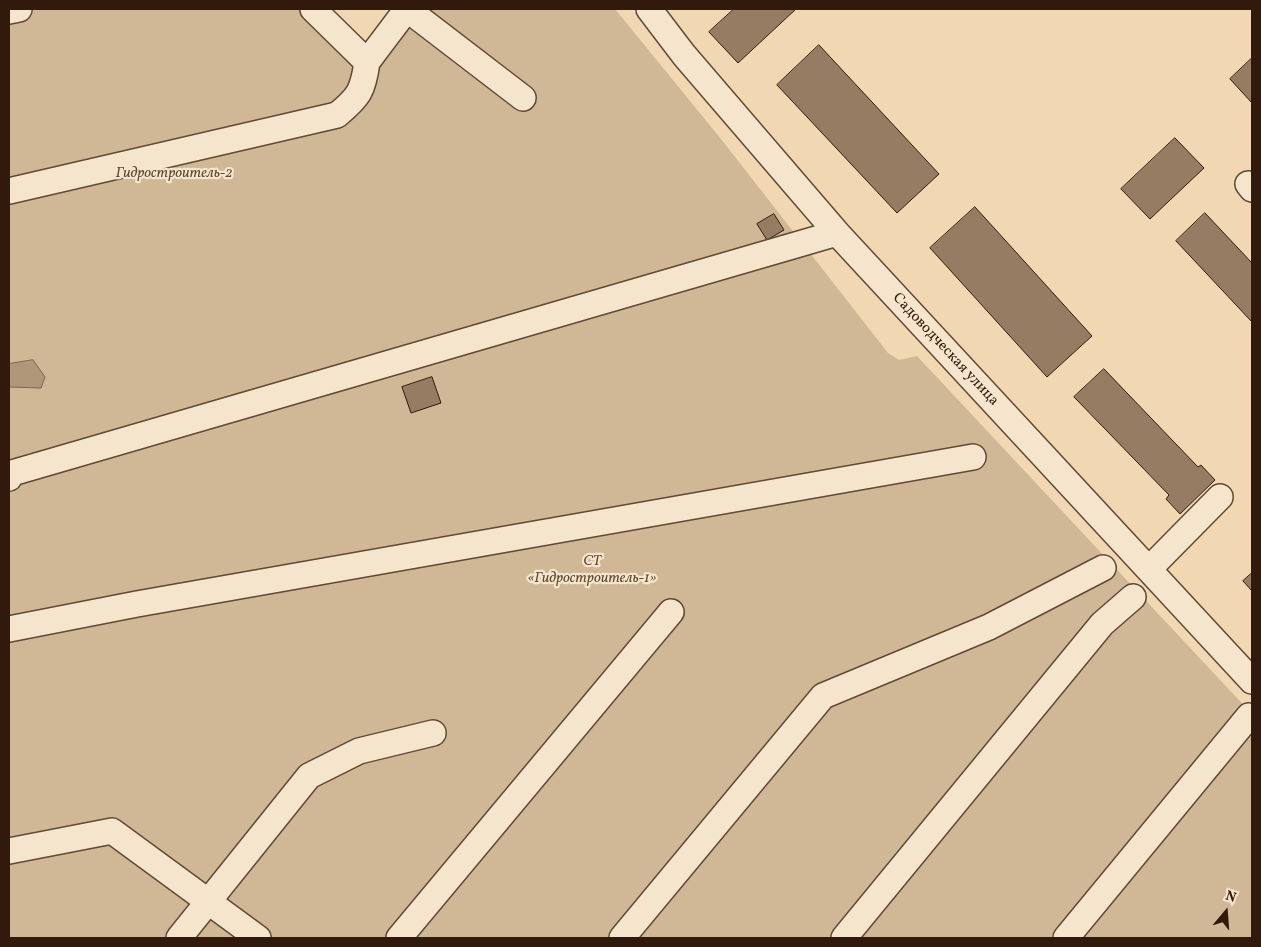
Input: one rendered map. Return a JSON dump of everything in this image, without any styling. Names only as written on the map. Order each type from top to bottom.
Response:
[{"type":"street","points":[[9,11],[19,9]]},
{"type":"street","points":[[313,9],[367,62]]},
{"type":"street","points":[[9,192],[337,115],[356,99],[364,81],[367,62],[407,9],[524,98]]},
{"type":"street","name":"Садоводческая улица","points":[[649,9],[684,55],[837,233],[1149,569],[1248,667]]},
{"type":"street","points":[[9,478],[12,473],[837,233]]},
{"type":"street","points":[[9,629],[147,602],[973,457]]},
{"type":"street","points":[[1149,569],[1220,497]]},
{"type":"street","points":[[622,938],[823,696],[988,627],[1103,568]]},
{"type":"street","points":[[844,938],[1102,624],[1133,597]]},
{"type":"street","points":[[399,938],[671,612]]},
{"type":"street","points":[[1066,938],[1249,716]]},
{"type":"street","points":[[179,938],[309,776],[359,751],[433,733]]},
{"type":"street","points":[[12,854],[112,831],[258,938]]},
{"type":"green space","name":"СТ «Гидростроитель-1»","points":[[9,9],[329,9],[387,59],[424,9],[615,9],[721,139],[888,353],[899,360],[917,356],[1252,714],[1252,938],[9,938]]},
{"type":"shaded area","points":[[33,360],[45,377],[41,388],[9,387],[9,364]]},
{"type":"building","points":[[734,9],[796,9],[738,63],[709,32]]},
{"type":"building","points":[[819,45],[939,174],[897,213],[777,85]]},
{"type":"building","points":[[1252,58],[1252,103],[1230,79]]},
{"type":"building","points":[[1175,138],[1204,168],[1150,219],[1121,189]]},
{"type":"building","points":[[975,207],[1092,336],[1047,377],[930,248]]},
{"type":"building","points":[[1205,213],[1252,263],[1252,322],[1176,241]]},
{"type":"building","points":[[774,214],[784,230],[767,240],[757,224]]},
{"type":"building","points":[[1104,369],[1198,467],[1201,465],[1215,480],[1180,514],[1166,499],[1169,495],[1074,397]]},
{"type":"building","points":[[432,377],[441,403],[411,413],[402,387]]},
{"type":"building","points":[[1252,573],[1252,591],[1243,581]]},
{"type":"park label","name":"Гидростроитель-2","points":[[174,174]]}]
